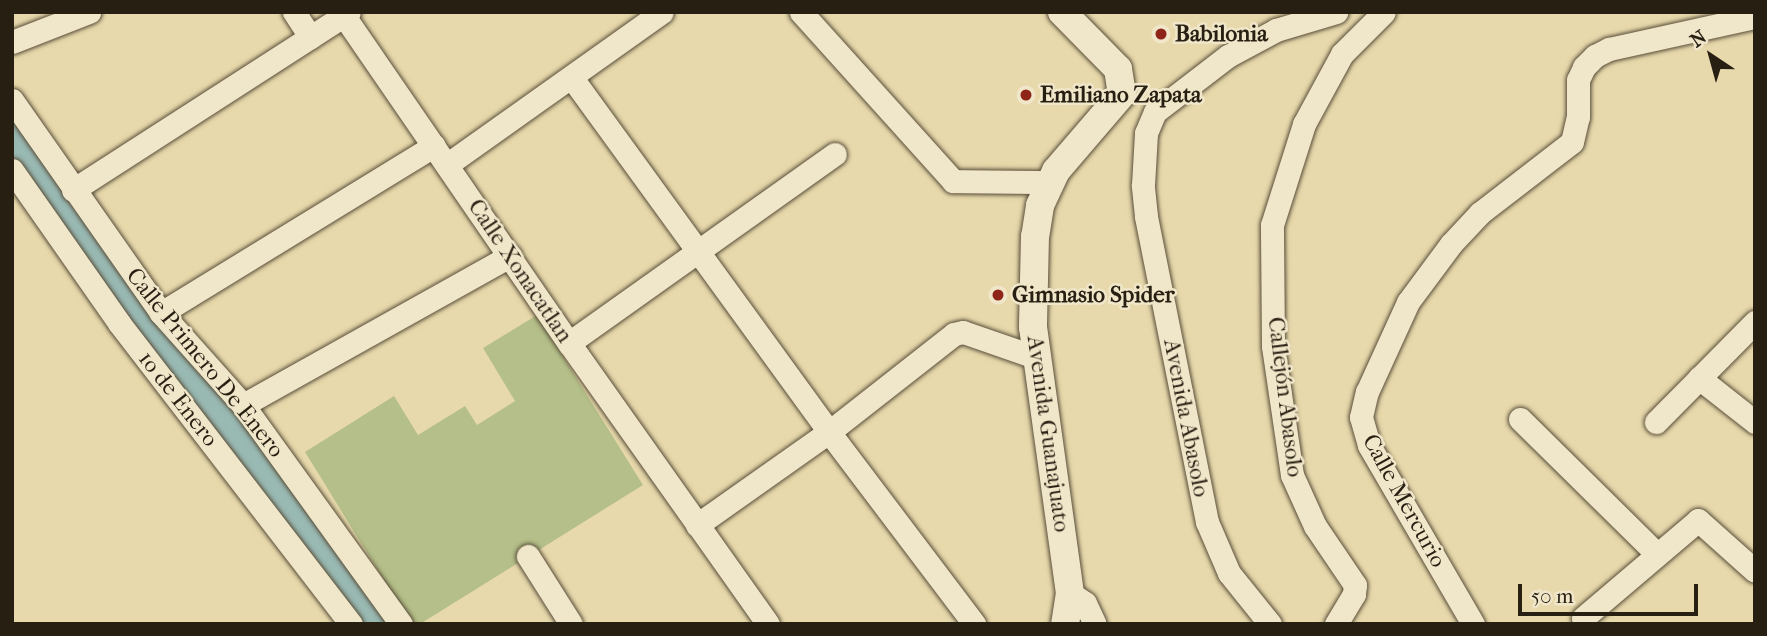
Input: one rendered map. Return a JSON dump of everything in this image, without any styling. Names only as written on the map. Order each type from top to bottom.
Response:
[{"type":"street","points":[[12,42],[89,12]]},
{"type":"street","points":[[294,12],[310,37]]},
{"type":"street","points":[[449,164],[662,12]]},
{"type":"street","points":[[801,12],[953,181],[1049,182]]},
{"type":"street","points":[[1070,15],[1118,69],[1122,94],[1155,112],[1194,79],[1244,46],[1276,30],[1336,12]]},
{"type":"street","name":"Callejón Abasolo","points":[[1336,624],[1354,594],[1355,584],[1315,526],[1292,475],[1273,346],[1272,225],[1304,124],[1342,54],[1384,12]]},
{"type":"street","points":[[73,190],[347,14]]},
{"type":"street","name":"Calle Xonacatlan","points":[[347,14],[509,256],[768,624]]},
{"type":"street","name":"Calle Mercurio","points":[[1473,624],[1369,445],[1361,417],[1367,392],[1415,292],[1451,244],[1480,213],[1572,142],[1578,117],[1578,79],[1584,67],[1595,56],[1609,49],[1755,16]]},
{"type":"street","points":[[572,78],[696,253],[974,624]]},
{"type":"street","name":"Avenida Guanajuato","points":[[1065,624],[1070,593],[1033,327],[1033,262],[1037,219],[1049,182],[1064,159],[1122,94]]},
{"type":"street","name":"Calle Primero De Enero","points":[[12,100],[161,313],[243,405],[401,624]]},
{"type":"street","name":"Avenida Abasolo","points":[[1155,112],[1146,133],[1144,151],[1146,216],[1204,509],[1212,536],[1229,573],[1270,624]]},
{"type":"street","points":[[161,313],[434,146]]},
{"type":"street","points":[[569,342],[835,153]]},
{"type":"street","name":"1o de Enero","points":[[12,170],[120,323],[351,624]]},
{"type":"street","points":[[243,405],[509,256]]},
{"type":"street","points":[[1656,422],[1755,322]]},
{"type":"street","points":[[697,525],[829,432],[954,334],[963,332],[1038,358]]},
{"type":"street","points":[[1699,378],[1755,422]]},
{"type":"street","points":[[1520,419],[1656,553]]},
{"type":"street","points":[[1583,618],[1656,553],[1698,520],[1755,570]]},
{"type":"street","points":[[528,556],[571,624]]},
{"type":"street","points":[[1070,593],[1085,603],[1095,624]]},
{"type":"green space","points":[[537,315],[643,485],[420,624],[411,624],[305,452],[394,396],[418,435],[465,406],[477,425],[515,401],[483,348]]},
{"type":"waterway","points":[[12,130],[151,325],[388,624]]},
{"type":"place","name":"Babilonia","points":[[1161,34]]},
{"type":"place","name":"Emiliano Zapata","points":[[1026,95]]},
{"type":"place","name":"Gimnasio Spider","points":[[998,295]]}]
